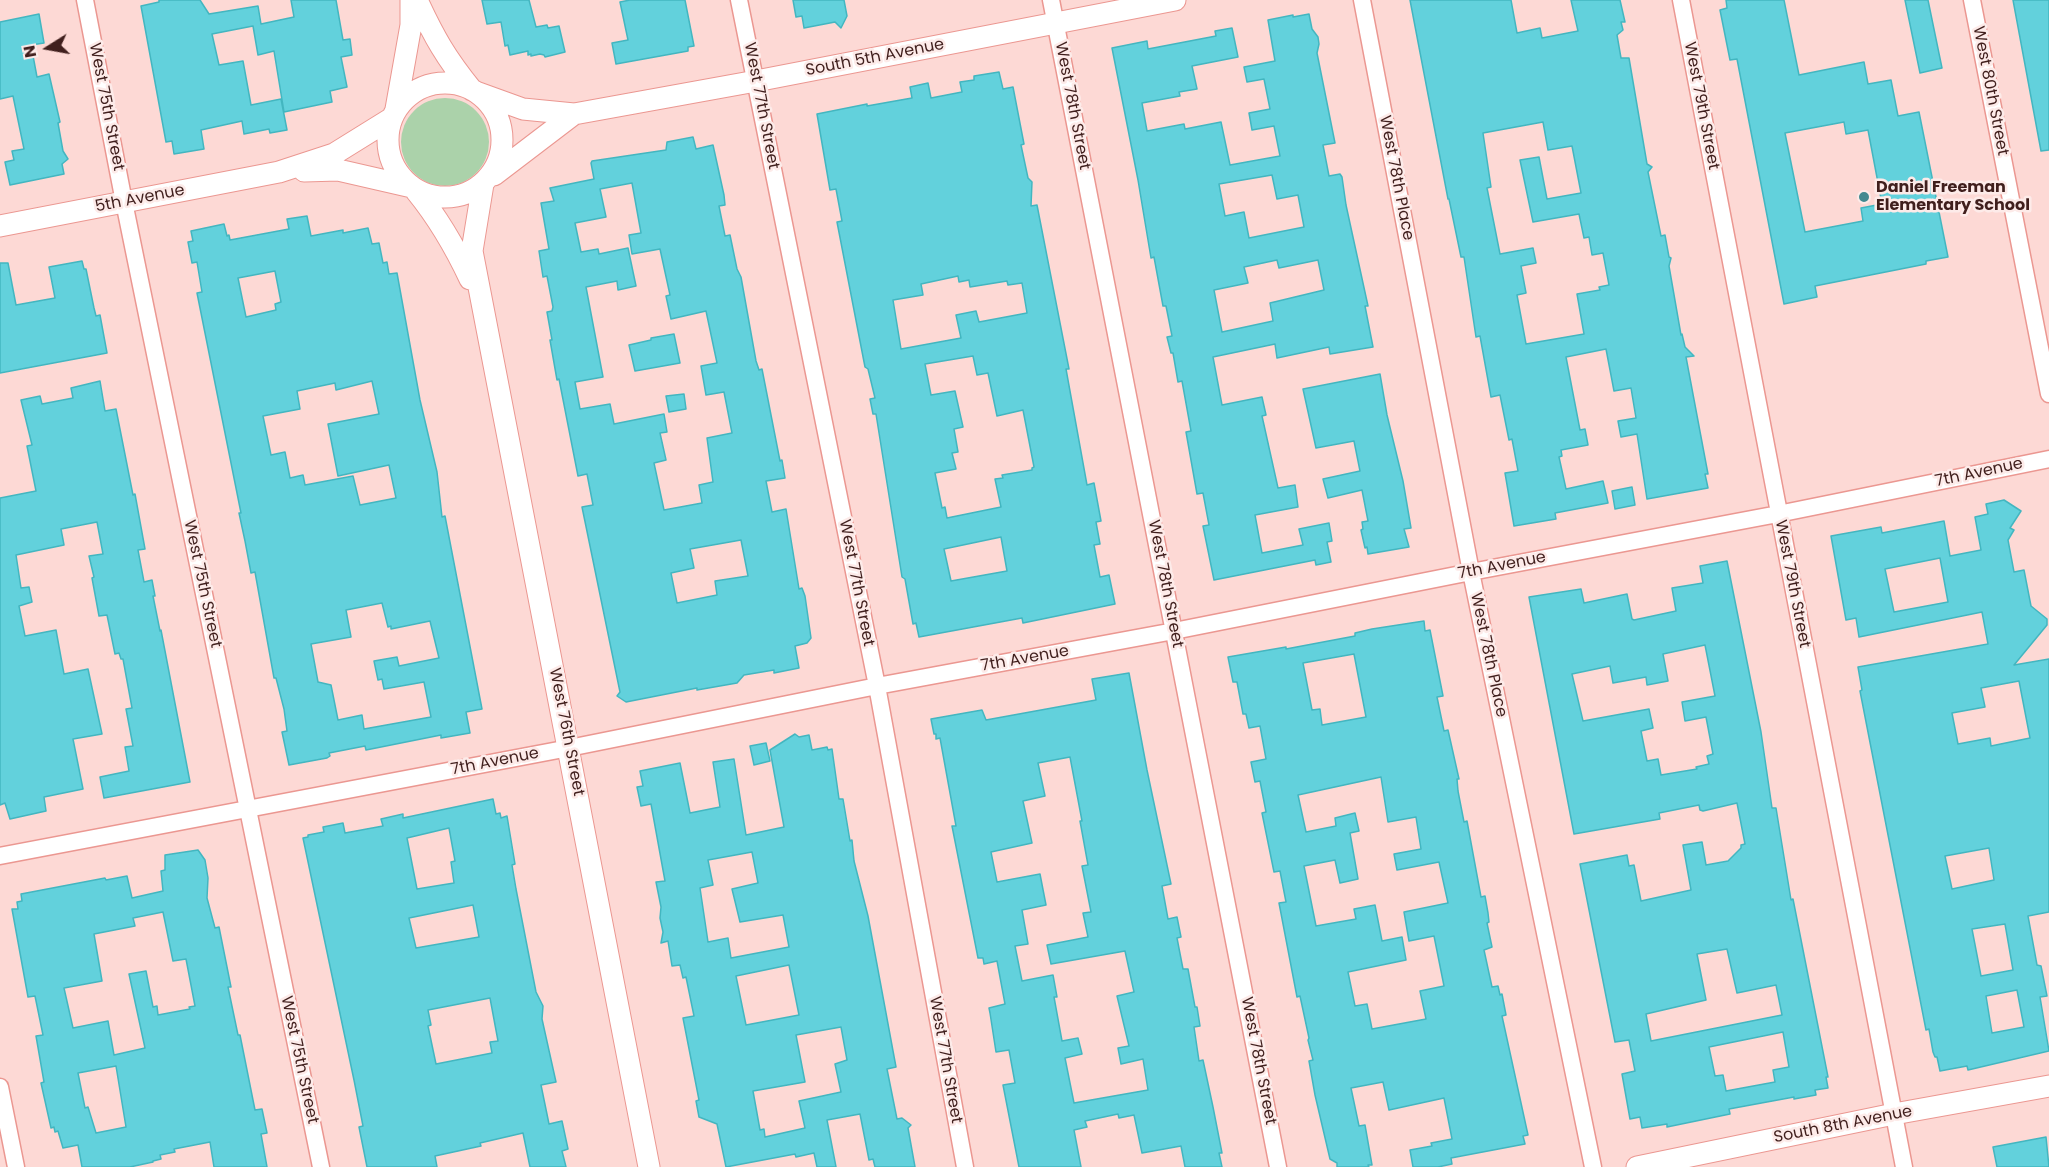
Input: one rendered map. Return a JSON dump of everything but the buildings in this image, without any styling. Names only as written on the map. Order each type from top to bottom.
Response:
[{"type":"street","name":"West 75th Street","points":[[85,0],[124,202],[321,1167]]},
{"type":"street","points":[[411,0],[410,36],[388,133],[388,148],[392,163],[400,177],[413,189],[432,197],[450,198],[468,194],[485,182],[496,167],[501,155],[502,134],[498,118],[490,105],[474,91],[443,52],[417,0]]},
{"type":"street","name":"West 77th Street","points":[[740,0],[877,686],[964,1167]]},
{"type":"street","name":"West 78th Street","points":[[1051,0],[1278,1167]]},
{"type":"street","name":"South 5th Avenue","points":[[474,91],[523,109],[574,114],[1175,0]]},
{"type":"street","name":"West 78th Place","points":[[1362,0],[1471,572],[1593,1167]]},
{"type":"street","name":"West 79th Street","points":[[1682,0],[1904,1167]]},
{"type":"street","name":"West 80th Street","points":[[1972,0],[2049,394]]},
{"type":"street","points":[[394,114],[407,97],[422,88],[439,83],[456,84],[474,91]]},
{"type":"street","name":"5th Avenue","points":[[0,226],[279,172],[334,154],[394,114]]},
{"type":"street","name":"South 5th Avenue","points":[[485,182],[574,114]]},
{"type":"street","name":"5th Avenue","points":[[279,172],[338,170],[413,189]]},
{"type":"street","name":"West 76th Street","points":[[485,182],[472,251],[649,1167]]},
{"type":"street","name":"West 76th Street","points":[[413,189],[431,209],[451,241],[480,298]]},
{"type":"street","name":"7th Avenue","points":[[0,856],[1778,514],[2049,459]]},
{"type":"street","name":"South 8th Avenue","points":[[1637,1167],[1894,1114],[2049,1086]]},
{"type":"street","points":[[0,1087],[16,1167]]},
{"type":"green space","points":[[445,98],[470,105],[482,117],[489,142],[482,167],[470,179],[445,186],[420,179],[408,167],[401,142],[408,117],[420,105]]},
{"type":"place","name":"Daniel Freeman Elementary School","points":[[1864,197]]}]
